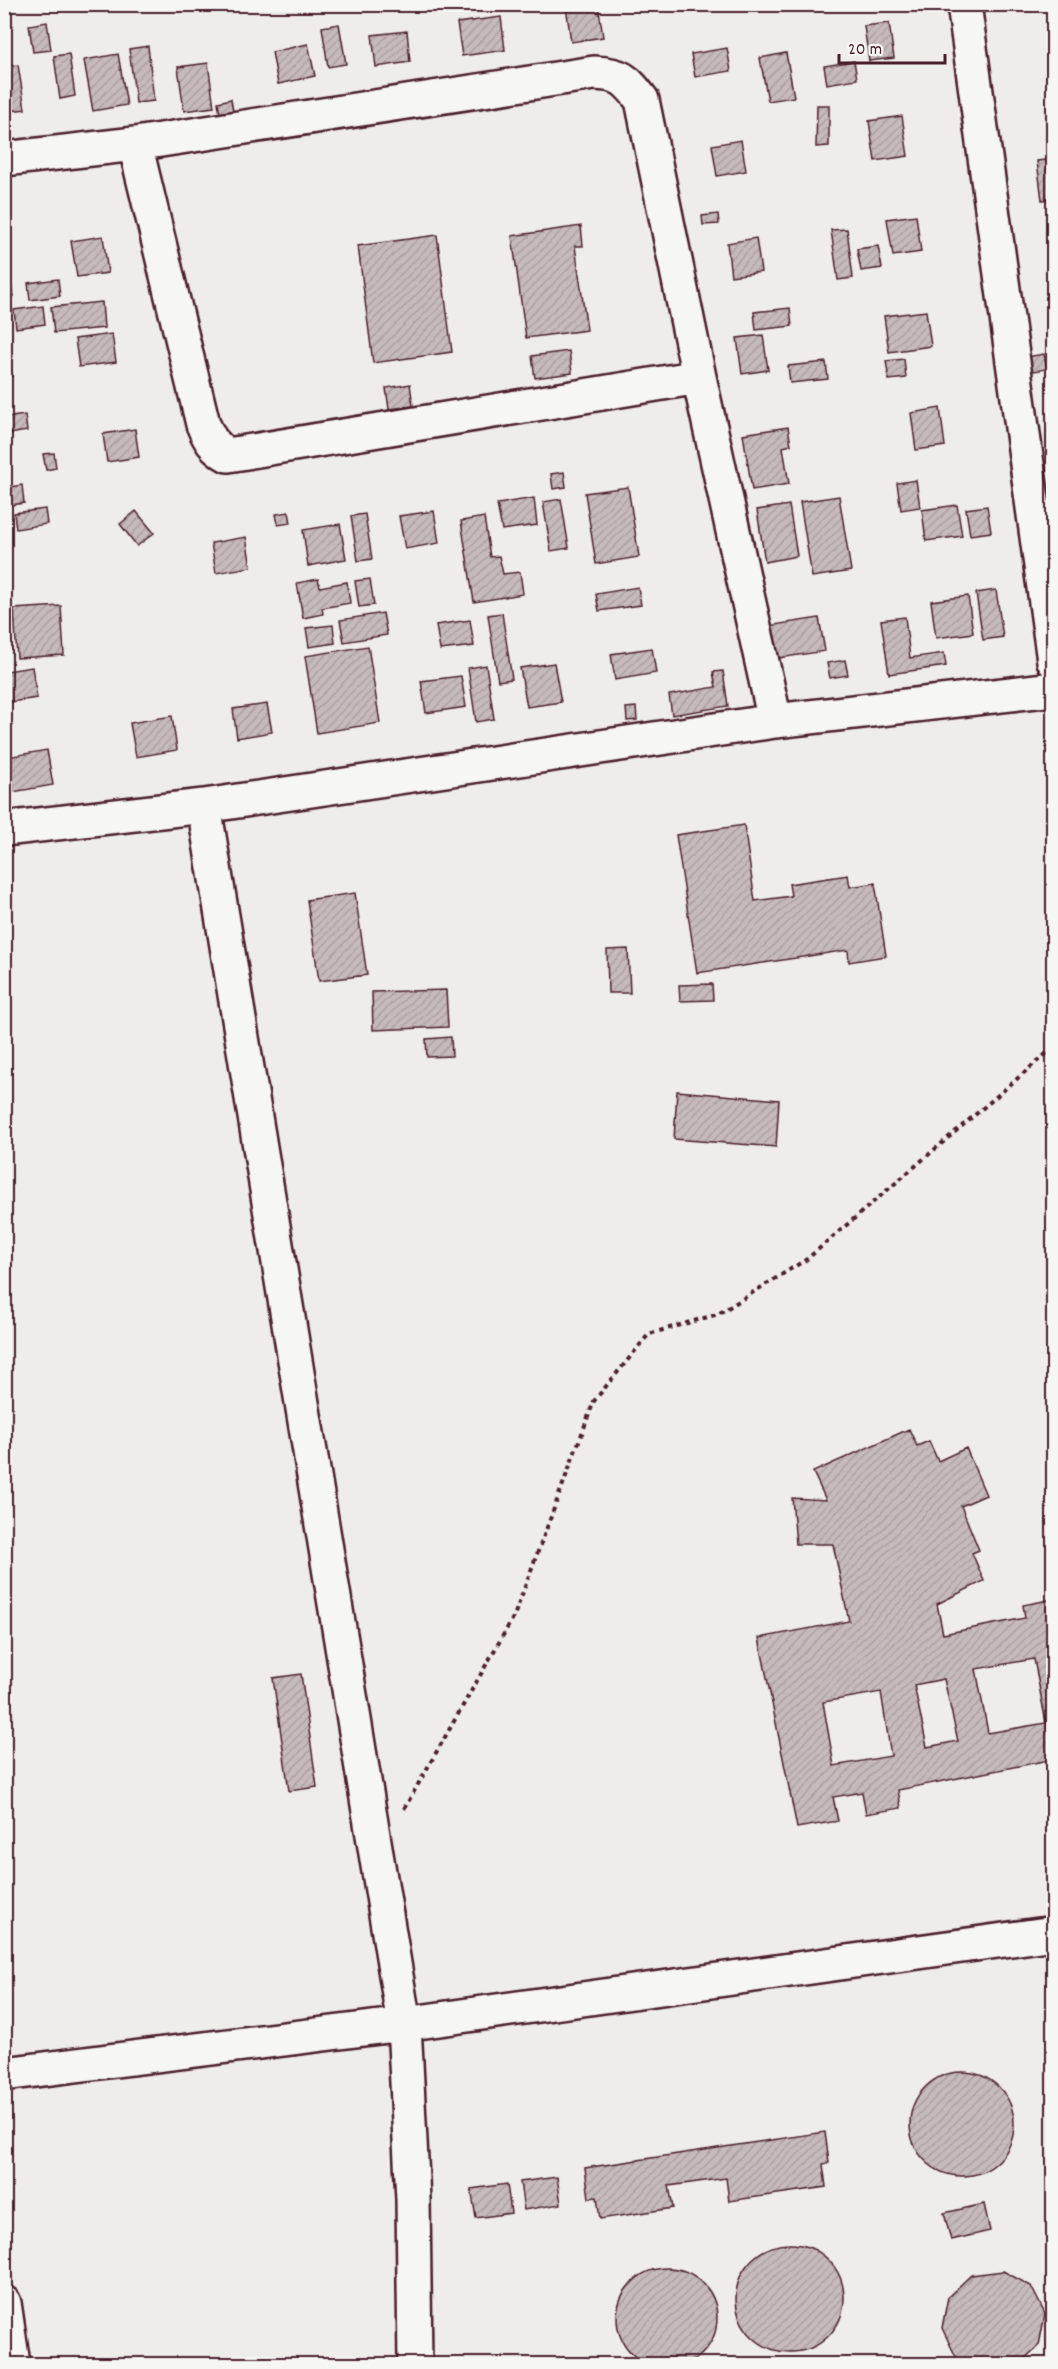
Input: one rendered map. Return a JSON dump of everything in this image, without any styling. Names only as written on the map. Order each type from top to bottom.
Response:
[{"type":"street","points":[[964,4],[1053,661]]},
{"type":"street","points":[[4,159],[135,144],[594,73],[615,74],[631,86],[642,100],[699,377],[776,722]]},
{"type":"street","points":[[135,144],[203,424],[216,448],[228,455],[699,377]]},
{"type":"street","points":[[4,828],[204,806],[776,722],[1053,689]]},
{"type":"street","points":[[204,806],[404,2024],[413,2199],[416,2364]]},
{"type":"street","points":[[4,2074],[404,2024],[1053,1933]]},
{"type":"street","points":[[4,2303],[13,2364]]},
{"type":"path","points":[[376,1855],[514,1616],[594,1401],[649,1334],[718,1314],[807,1259],[1053,1047]]},
{"type":"building","points":[[598,4],[603,37],[571,42],[566,6]]},
{"type":"building","points":[[501,17],[505,50],[462,56],[457,23]]},
{"type":"building","points":[[47,22],[51,50],[33,52],[29,25]]},
{"type":"building","points":[[889,23],[894,58],[869,61],[864,26]]},
{"type":"building","points":[[339,24],[346,64],[328,67],[322,27]]},
{"type":"building","points":[[407,31],[410,62],[376,67],[372,35]]},
{"type":"building","points":[[308,44],[315,76],[278,84],[272,52]]},
{"type":"building","points":[[148,46],[154,101],[136,103],[129,49]]},
{"type":"building","points":[[727,48],[731,71],[695,77],[691,54]]},
{"type":"building","points":[[786,53],[794,97],[768,101],[760,58]]},
{"type":"building","points":[[69,54],[75,96],[60,99],[54,56]]},
{"type":"building","points":[[118,54],[127,105],[93,111],[84,60]]},
{"type":"building","points":[[854,61],[857,79],[827,84],[824,66]]},
{"type":"building","points":[[208,63],[214,107],[184,111],[178,67]]},
{"type":"building","points":[[18,65],[25,109],[4,112],[4,67]]},
{"type":"building","points":[[231,99],[234,118],[221,121],[218,102]]},
{"type":"building","points":[[817,105],[829,105],[829,146],[816,147]]},
{"type":"building","points":[[902,116],[908,156],[875,161],[869,121]]},
{"type":"building","points":[[741,140],[746,171],[717,176],[712,145]]},
{"type":"building","points":[[1054,159],[1054,199],[1042,200],[1037,161]]},
{"type":"building","points":[[718,214],[719,224],[703,225],[702,216]]},
{"type":"building","points":[[916,215],[921,252],[893,256],[887,219]]},
{"type":"building","points":[[581,226],[583,246],[575,246],[587,330],[526,338],[512,236]]},
{"type":"building","points":[[847,229],[853,278],[838,280],[831,230]]},
{"type":"building","points":[[437,235],[452,352],[373,363],[358,246]]},
{"type":"building","points":[[103,236],[108,273],[77,277],[71,241]]},
{"type":"building","points":[[756,238],[761,272],[731,276],[727,243]]},
{"type":"building","points":[[878,246],[882,268],[861,271],[857,249]]},
{"type":"building","points":[[4,254],[7,254],[13,296],[4,297]]},
{"type":"building","points":[[58,279],[60,296],[30,300],[28,283]]},
{"type":"building","points":[[102,302],[104,328],[54,333],[51,307]]},
{"type":"building","points":[[43,306],[45,324],[16,328],[14,310]]},
{"type":"building","points":[[790,308],[792,326],[756,330],[754,312]]},
{"type":"building","points":[[926,311],[931,346],[889,352],[884,316]]},
{"type":"building","points":[[112,334],[116,362],[79,367],[75,339]]},
{"type":"building","points":[[763,335],[768,370],[742,374],[737,338]]},
{"type":"building","points":[[569,351],[572,373],[535,378],[532,356]]},
{"type":"building","points":[[1044,354],[1047,369],[1028,372],[1026,357]]},
{"type":"building","points":[[904,359],[906,378],[889,380],[886,361]]},
{"type":"building","points":[[4,361],[9,361],[12,376],[4,377]]},
{"type":"building","points":[[826,362],[828,379],[790,383],[788,366]]},
{"type":"building","points":[[410,384],[413,406],[389,409],[386,388]]},
{"type":"building","points":[[940,408],[945,446],[916,450],[911,413]]},
{"type":"building","points":[[25,415],[27,431],[4,435],[4,418]]},
{"type":"building","points":[[788,427],[791,445],[783,447],[789,484],[752,490],[743,434]]},
{"type":"building","points":[[135,429],[139,457],[107,462],[103,434]]},
{"type":"building","points":[[54,453],[56,468],[46,470],[43,454]]},
{"type":"building","points":[[564,472],[566,487],[553,489],[551,474]]},
{"type":"building","points":[[916,480],[920,507],[901,510],[897,483]]},
{"type":"building","points":[[22,485],[24,503],[4,506],[4,488]]},
{"type":"building","points":[[628,487],[639,557],[596,564],[585,493]]},
{"type":"building","points":[[839,496],[851,571],[812,577],[800,502]]},
{"type":"building","points":[[534,498],[537,525],[502,530],[497,504]]},
{"type":"building","points":[[561,499],[569,548],[551,551],[543,502]]},
{"type":"building","points":[[789,505],[797,556],[765,562],[757,510]]},
{"type":"building","points":[[957,505],[962,536],[926,541],[922,510]]},
{"type":"building","points":[[987,506],[991,532],[970,535],[966,509]]},
{"type":"building","points":[[45,509],[47,524],[16,529],[14,513]]},
{"type":"building","points":[[136,511],[154,533],[137,546],[120,524]]},
{"type":"building","points":[[434,511],[439,543],[405,549],[399,516]]},
{"type":"building","points":[[289,512],[291,523],[278,525],[276,514]]},
{"type":"building","points":[[365,514],[372,559],[358,561],[351,516]]},
{"type":"building","points":[[484,517],[490,557],[499,556],[503,574],[520,572],[523,594],[474,602],[461,521]]},
{"type":"building","points":[[340,524],[346,559],[308,566],[303,530]]},
{"type":"building","points":[[246,537],[251,567],[216,573],[211,543]]},
{"type":"building","points":[[318,579],[320,587],[347,582],[350,603],[322,608],[323,614],[303,618],[297,583]]},
{"type":"building","points":[[370,579],[374,605],[359,607],[355,581]]},
{"type":"building","points":[[638,587],[641,605],[599,611],[596,594]]},
{"type":"building","points":[[996,590],[1003,637],[983,640],[976,593]]},
{"type":"building","points":[[968,596],[973,633],[936,638],[931,601]]},
{"type":"building","points":[[61,606],[64,655],[17,658],[14,609]]},
{"type":"building","points":[[383,613],[387,635],[344,642],[340,620]]},
{"type":"building","points":[[502,613],[512,679],[498,681],[488,615]]},
{"type":"building","points":[[905,617],[910,658],[944,653],[946,666],[889,674],[881,620]]},
{"type":"building","points":[[819,618],[825,651],[773,659],[767,626]]},
{"type":"building","points":[[470,620],[474,646],[440,650],[436,625]]},
{"type":"building","points":[[333,625],[335,643],[309,647],[306,628]]},
{"type":"building","points":[[368,646],[380,723],[317,733],[305,656]]},
{"type":"building","points":[[652,648],[656,673],[615,680],[611,654]]},
{"type":"building","points":[[4,655],[7,671],[32,667],[37,698],[4,703]]},
{"type":"building","points":[[845,660],[848,675],[830,678],[827,663]]},
{"type":"building","points":[[554,663],[561,702],[527,707],[520,668]]},
{"type":"building","points":[[486,665],[494,719],[476,722],[468,668]]},
{"type":"building","points":[[723,671],[728,706],[672,715],[669,695],[716,687],[713,672]]},
{"type":"building","points":[[461,676],[466,707],[426,713],[421,681]]},
{"type":"building","points":[[267,704],[272,732],[237,738],[233,709]]},
{"type":"building","points":[[636,707],[637,720],[627,721],[626,708]]},
{"type":"building","points":[[172,716],[177,750],[136,757],[130,723]]},
{"type":"building","points":[[47,750],[53,785],[13,792],[7,757]]},
{"type":"building","points":[[744,825],[755,901],[791,896],[789,884],[848,875],[850,887],[875,883],[886,956],[849,962],[848,950],[697,973],[676,835]]},
{"type":"building","points":[[355,893],[367,975],[319,981],[307,900]]},
{"type":"building","points":[[628,949],[630,993],[608,993],[607,950]]},
{"type":"building","points":[[712,984],[713,1000],[680,1001],[679,985]]},
{"type":"building","points":[[446,990],[448,1027],[373,1030],[372,992]]},
{"type":"building","points":[[451,1037],[452,1056],[427,1057],[426,1039]]},
{"type":"building","points":[[677,1091],[779,1100],[776,1147],[674,1139]]},
{"type":"building","points":[[909,1429],[917,1446],[929,1441],[938,1461],[966,1448],[986,1495],[961,1506],[979,1550],[972,1553],[984,1581],[937,1604],[943,1634],[1025,1618],[1023,1605],[1054,1599],[1054,1759],[898,1790],[901,1808],[866,1814],[862,1792],[833,1797],[838,1821],[797,1828],[759,1638],[849,1621],[833,1544],[796,1544],[792,1498],[826,1500],[813,1472]],"holes":[[[1034,1659],[1046,1723],[988,1733],[976,1669]],[[944,1679],[958,1741],[927,1747],[914,1685]],[[881,1692],[891,1756],[834,1766],[823,1702]]]},
{"type":"building","points":[[301,1674],[317,1787],[289,1791],[273,1678]]},
{"type":"building","points":[[962,2072],[982,2076],[999,2087],[1010,2104],[1014,2124],[1010,2144],[999,2161],[982,2172],[962,2176],[942,2172],[925,2161],[914,2144],[910,2124],[914,2104],[925,2087],[942,2076]]},
{"type":"building","points":[[825,2132],[829,2163],[823,2164],[826,2187],[729,2201],[726,2178],[669,2186],[673,2208],[600,2219],[597,2197],[589,2198],[585,2168]]},
{"type":"building","points":[[557,2177],[561,2204],[524,2210],[520,2182]]},
{"type":"building","points":[[507,2184],[511,2213],[476,2218],[471,2189]]},
{"type":"building","points":[[984,2204],[990,2231],[951,2240],[944,2213]]},
{"type":"building","points":[[790,2244],[811,2248],[828,2260],[840,2277],[844,2298],[840,2319],[828,2336],[811,2348],[790,2352],[769,2348],[752,2336],[740,2319],[736,2298],[740,2277],[752,2260],[769,2248]]},
{"type":"building","points":[[667,2268],[686,2272],[702,2283],[713,2299],[717,2318],[713,2337],[702,2353],[686,2364],[667,2368],[648,2364],[632,2353],[621,2337],[617,2318],[621,2299],[632,2283],[648,2272]]},
{"type":"building","points":[[1003,2271],[1031,2286],[1045,2314],[1039,2345],[1019,2364],[970,2364],[956,2357],[942,2328],[948,2297],[971,2275]]}]
